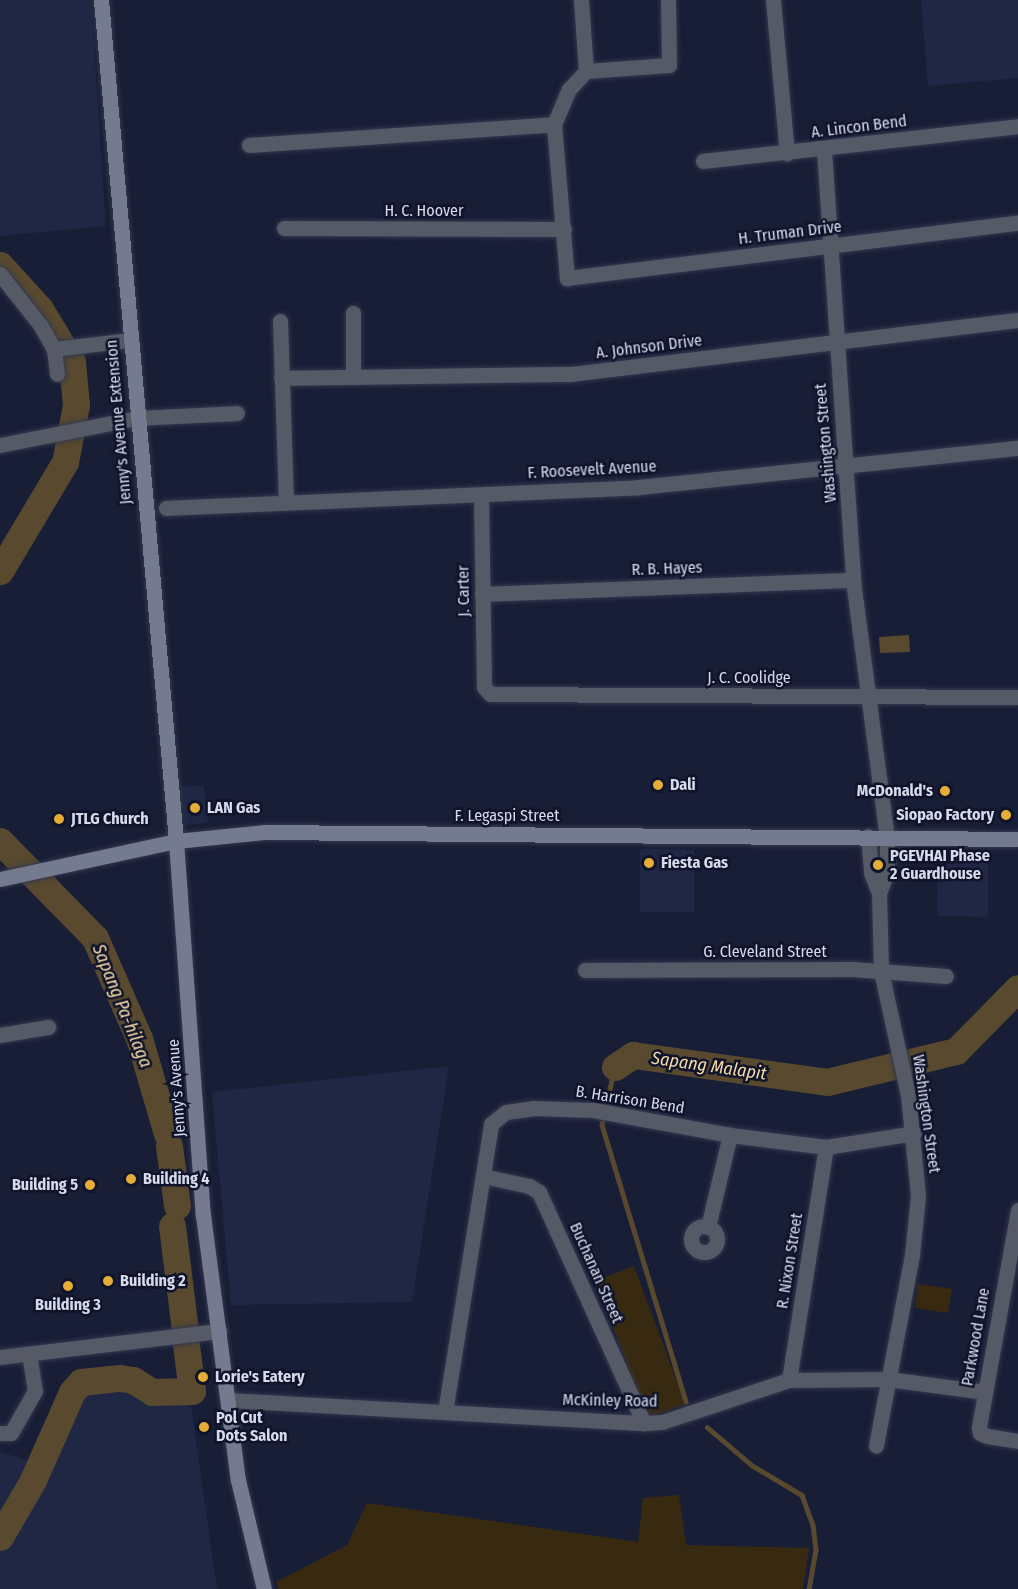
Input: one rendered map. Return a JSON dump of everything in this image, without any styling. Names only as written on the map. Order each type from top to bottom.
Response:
[{"type":"street","name":"Jenny's Avenue Extension","points":[[100,0],[176,841]]},
{"type":"street","points":[[581,0],[586,71]]},
{"type":"street","points":[[564,229],[554,124],[569,89],[586,71],[669,65],[668,0]]},
{"type":"street","points":[[773,0],[787,153]]},
{"type":"street","points":[[249,145],[554,124]]},
{"type":"street","name":"A. Lincon Bend","points":[[703,161],[824,150],[1018,126]]},
{"type":"street","name":"Washington Street","points":[[824,150],[853,580],[887,837],[887,872],[879,893]]},
{"type":"street","name":"H. Truman Drive","points":[[564,229],[567,278],[1018,224]]},
{"type":"street","name":"H. C. Hoover","points":[[284,228],[564,229]]},
{"type":"street","points":[[0,274],[41,326],[61,347]]},
{"type":"street","points":[[353,313],[353,376]]},
{"type":"street","name":"A. Johnson Drive","points":[[281,378],[543,377],[1018,320]]},
{"type":"street","points":[[280,321],[286,502]]},
{"type":"street","points":[[61,347],[130,340]]},
{"type":"street","points":[[57,374],[61,347]]},
{"type":"street","points":[[0,445],[136,418],[237,413]]},
{"type":"street","name":"F. Roosevelt Avenue","points":[[166,508],[639,487],[847,468],[1018,448]]},
{"type":"street","name":"J. Carter","points":[[481,495],[484,687]]},
{"type":"street","name":"R. B. Hayes","points":[[482,594],[853,580]]},
{"type":"street","name":"J. C. Coolidge","points":[[484,687],[490,694],[500,697],[1018,698]]},
{"type":"street","name":"Washington Street","points":[[865,756],[872,732]]},
{"type":"street","name":"F. Legaspi Street","points":[[4,878],[176,841],[264,832],[1018,839]]},
{"type":"street","name":"Washington Street","points":[[868,836],[871,873],[879,893],[881,971],[900,1052],[914,1133],[916,1219],[876,1446]]},
{"type":"street","name":"Jenny's Avenue","points":[[176,841],[203,1215],[238,1480],[264,1589]]},
{"type":"street","name":"G. Cleveland Street","points":[[585,970],[881,971],[946,976]]},
{"type":"street","points":[[0,1035],[48,1027]]},
{"type":"street","name":"B. Harrison Bend","points":[[445,1412],[492,1124],[506,1112],[518,1109],[593,1110],[730,1135],[826,1147],[914,1133]]},
{"type":"street","points":[[708,1227],[730,1135]]},
{"type":"street","name":"R. Nixon Street","points":[[789,1380],[826,1147]]},
{"type":"street","name":"Buchanan Street","points":[[483,1176],[529,1185],[539,1192],[644,1423]]},
{"type":"street","name":"Parkwood Lane","points":[[1018,1210],[985,1392],[980,1433],[1018,1441]]},
{"type":"street","points":[[0,1357],[219,1332]]},
{"type":"street","points":[[0,1433],[11,1432],[35,1391],[29,1355]]},
{"type":"street","name":"McKinley Road","points":[[228,1400],[644,1423],[662,1422],[789,1380],[888,1379],[985,1392]]},
{"type":"shaded area","points":[[0,0],[91,0],[106,226],[0,236]]},
{"type":"shaded area","points":[[921,0],[1018,0],[1018,78],[928,86]]},
{"type":"shaded area","points":[[909,635],[910,652],[880,653],[879,637]]},
{"type":"shaded area","points":[[204,785],[208,823],[185,825],[181,787]]},
{"type":"shaded area","points":[[640,849],[694,850],[694,912],[640,912]]},
{"type":"shaded area","points":[[938,855],[988,855],[988,917],[937,916]]},
{"type":"shaded area","points":[[449,1066],[412,1302],[231,1305],[212,1092]]},
{"type":"shaded area","points":[[634,1266],[685,1404],[648,1418],[595,1281]]},
{"type":"shaded area","points":[[918,1284],[952,1289],[948,1313],[915,1308]]},
{"type":"shaded area","points":[[125,1373],[152,1389],[188,1385],[217,1589],[0,1589],[0,1452],[38,1463],[64,1393],[77,1380]]},
{"type":"shaded area","points":[[679,1495],[686,1545],[809,1548],[803,1589],[278,1589],[276,1582],[347,1545],[367,1503],[638,1542],[643,1498]]},
{"type":"waterway","name":"Sapang Pa-hilaga","points":[[0,265],[40,309],[72,362],[76,405],[65,462],[0,571]]},
{"type":"waterway","name":"Sapang Pa-hilaga","points":[[0,841],[95,938],[139,1038],[167,1134]]},
{"type":"waterway","name":"Sapang Malapit","points":[[615,1067],[633,1055],[827,1082],[956,1051],[1018,988]]},
{"type":"waterway","name":"Sapang Malapit","points":[[615,1067],[602,1125],[686,1402]]},
{"type":"waterway","name":"Sapang Pa-hilaga","points":[[169,1146],[177,1205]]},
{"type":"waterway","name":"Sapang Pa-hilaga","points":[[172,1226],[185,1330]]},
{"type":"waterway","name":"Sapang Pa-hilaga","points":[[0,1537],[33,1480],[72,1392],[81,1382],[120,1378],[133,1380],[152,1392],[192,1391],[185,1337]]},
{"type":"waterway","name":"Sapang Malapit","points":[[707,1427],[753,1466],[802,1495],[813,1525],[816,1550],[809,1589]]},
{"type":"place","name":"Dali","points":[[658,785]]},
{"type":"place","name":"McDonald's","points":[[945,791]]},
{"type":"place","name":"LAN Gas","points":[[195,808]]},
{"type":"place","name":"Siopao Factory","points":[[1006,815]]},
{"type":"place","name":"JTLG Church","points":[[59,819]]},
{"type":"place","name":"Fiesta Gas","points":[[649,863]]},
{"type":"place","name":"PGEVHAI Phase 2 Guardhouse","points":[[878,865]]},
{"type":"place","name":"Building 4","points":[[131,1179]]},
{"type":"place","name":"Building 5","points":[[90,1185]]},
{"type":"place","name":"Building 2","points":[[108,1281]]},
{"type":"place","name":"Building 3","points":[[68,1286]]},
{"type":"place","name":"Lorie's Eatery","points":[[203,1377]]},
{"type":"place","name":"Pol Cut Dots Salon","points":[[204,1427]]}]
